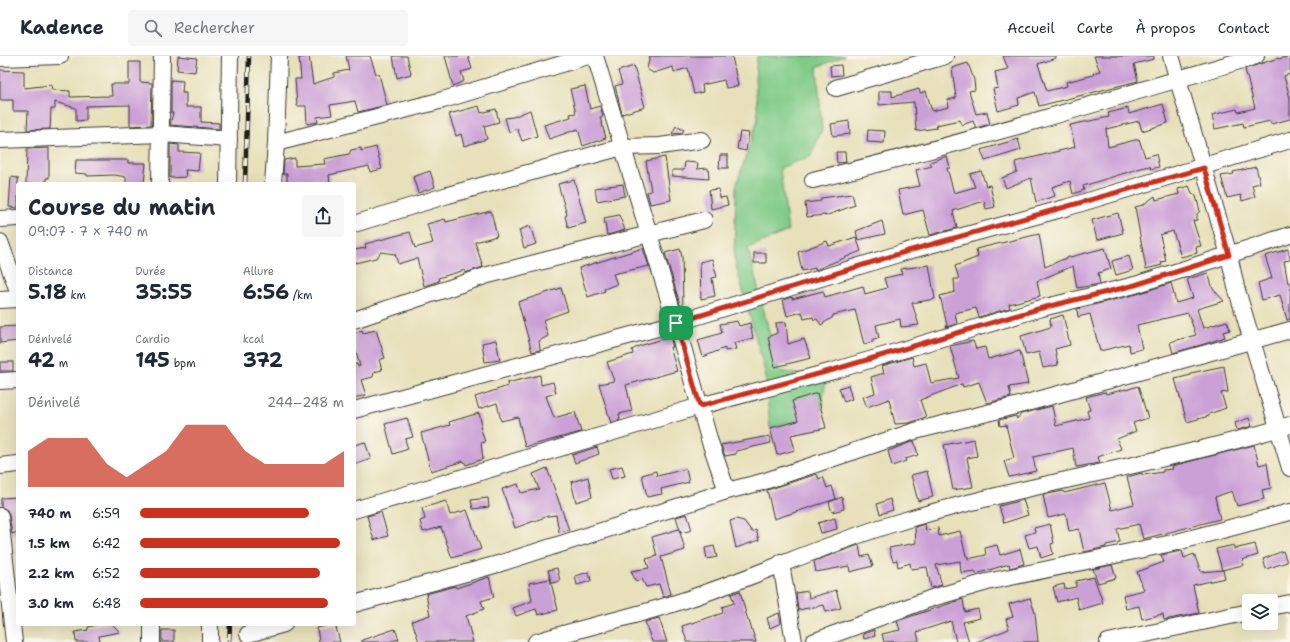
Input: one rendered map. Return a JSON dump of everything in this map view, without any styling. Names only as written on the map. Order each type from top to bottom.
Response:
[{"type":"street","points":[[0,58],[60,56]]},
{"type":"street","points":[[160,182],[162,56]]},
{"type":"street","points":[[228,182],[230,56]]},
{"type":"street","points":[[273,182],[276,143],[278,56]]},
{"type":"street","points":[[276,143],[443,100],[588,56]]},
{"type":"street","points":[[595,56],[727,491]]},
{"type":"street","points":[[836,88],[945,56]]},
{"type":"street","points":[[1171,56],[1229,255],[1236,287],[1253,341],[1284,427],[1290,468]]},
{"type":"street","points":[[813,180],[886,163],[1066,113],[1256,56]]},
{"type":"street","points":[[0,140],[162,134],[229,139]]},
{"type":"street","points":[[356,223],[448,195],[622,147],[660,146],[702,140]]},
{"type":"street","points":[[356,409],[676,323],[908,251],[1204,168],[1290,140]]},
{"type":"street","points":[[0,218],[16,218]]},
{"type":"street","points":[[356,319],[488,275],[649,236],[704,220]]},
{"type":"street","points":[[356,509],[700,406],[833,370],[1038,309],[1135,285],[1290,235]]},
{"type":"street","points":[[0,242],[16,286]]},
{"type":"street","points":[[0,300],[16,300]]},
{"type":"street","points":[[356,603],[498,564],[727,491],[762,482],[915,431],[1023,404],[1290,330]]},
{"type":"street","points":[[0,382],[16,380]]},
{"type":"street","points":[[536,642],[688,599],[781,563],[891,524],[990,497],[1284,427]]},
{"type":"street","points":[[0,466],[16,464]]},
{"type":"street","points":[[813,642],[932,598],[987,582],[1177,542],[1290,512]]},
{"type":"street","points":[[0,516],[7,546],[14,642]]},
{"type":"street","points":[[781,563],[794,642]]},
{"type":"street","points":[[1278,606],[1290,603]]},
{"type":"street","points":[[1108,642],[1242,613]]},
{"type":"street","points":[[152,626],[152,642]]},
{"type":"street","points":[[210,626],[210,642]]},
{"type":"street","points":[[248,633],[276,626]]},
{"type":"green space","points":[[757,56],[844,56],[817,67],[822,129],[811,156],[780,168],[788,231],[748,248],[779,371],[826,379],[821,414],[770,428],[765,372],[734,258],[736,186],[758,119],[755,79]]},
{"type":"building","points":[[178,56],[197,58],[195,72],[177,70]]},
{"type":"building","points":[[309,56],[313,84],[334,77],[334,73],[349,70],[346,56],[370,56],[376,74],[379,74],[387,105],[358,112],[355,101],[330,105],[332,115],[317,117],[318,122],[307,124],[306,106],[297,106],[295,79],[301,79],[299,58]]},
{"type":"building","points":[[393,56],[407,56],[411,74],[397,78]]},
{"type":"building","points":[[445,56],[468,56],[472,69],[461,72],[464,81],[453,86]]},
{"type":"building","points":[[650,56],[732,56],[738,86],[726,88],[724,80],[702,85],[703,92],[694,94],[688,68],[674,72],[673,67],[653,73],[647,69]]},
{"type":"building","points":[[1003,56],[1056,56],[1056,58],[1038,64],[1047,91],[1067,86],[1066,82],[1094,75],[1093,73],[1100,71],[1094,56],[1154,56],[1154,59],[1134,64],[1138,81],[1039,106],[1035,92],[1018,98],[1019,105],[998,111],[993,89],[998,88],[995,72],[1008,69]]},
{"type":"building","points":[[1290,56],[1290,74],[1284,76],[1290,98],[1290,119],[1271,124],[1270,121],[1244,127],[1243,123],[1215,129],[1212,115],[1237,109],[1238,112],[1255,108],[1245,69],[1278,58]]},
{"type":"building","points":[[129,62],[140,62],[140,82],[152,83],[151,125],[130,126],[130,105],[86,106],[86,120],[76,121],[76,108],[55,102],[55,109],[51,109],[50,129],[27,130],[28,111],[13,111],[13,100],[0,100],[0,70],[24,71],[24,88],[51,85],[52,90],[70,91],[70,97],[112,96],[111,84],[129,84]]},
{"type":"building","points":[[968,63],[974,80],[975,90],[969,91],[976,114],[987,112],[990,124],[976,128],[973,121],[962,125],[960,120],[936,125],[937,128],[916,131],[914,102],[879,105],[879,91],[892,91],[892,97],[919,89],[920,93],[926,91],[932,111],[949,107],[948,100],[956,98],[952,68]]},
{"type":"building","points":[[841,65],[842,75],[831,76],[830,66]]},
{"type":"building","points":[[634,66],[645,107],[622,114],[615,86],[622,84],[618,71]]},
{"type":"building","points":[[171,80],[183,81],[182,93],[186,93],[186,107],[201,107],[201,122],[219,123],[219,129],[170,125],[173,113],[171,113]]},
{"type":"building","points":[[585,86],[590,109],[600,106],[603,116],[600,117],[606,138],[583,146],[578,129],[549,139],[544,125],[571,117],[570,114],[576,113],[570,89]]},
{"type":"building","points":[[1163,104],[1168,123],[1142,131],[1139,121],[1106,129],[1108,147],[1139,139],[1145,157],[1156,154],[1159,167],[1151,169],[1150,166],[1141,168],[1083,186],[1084,190],[1073,194],[1070,181],[1052,187],[1055,196],[1036,202],[1031,178],[1006,188],[1002,178],[1017,172],[1015,162],[1075,147],[1070,125],[1109,117],[1108,113],[1128,108],[1129,114]]},
{"type":"building","points":[[479,106],[481,113],[496,109],[499,122],[484,126],[487,139],[464,146],[461,134],[456,136],[449,114]]},
{"type":"building","points":[[530,110],[537,136],[522,141],[517,128],[509,132],[505,118],[513,117]]},
{"type":"building","points":[[849,121],[850,134],[833,136],[831,124]]},
{"type":"building","points":[[676,126],[684,130],[682,133],[672,134]]},
{"type":"building","points":[[868,130],[885,131],[884,143],[867,142]]},
{"type":"building","points":[[740,132],[749,133],[746,151],[737,149]]},
{"type":"building","points":[[1018,139],[1021,150],[985,161],[981,150]]},
{"type":"building","points":[[170,144],[179,145],[179,152],[200,153],[198,171],[185,170],[186,177],[170,178]]},
{"type":"building","points":[[376,147],[382,169],[370,172],[369,166],[329,175],[330,182],[287,182],[287,174],[283,174],[284,160],[295,158],[295,166],[325,164],[324,159],[349,154],[351,150],[361,148],[361,151]]},
{"type":"building","points":[[49,148],[49,178],[46,178],[46,182],[26,182],[27,149]]},
{"type":"building","points":[[836,152],[845,152],[846,162],[837,163]]},
{"type":"building","points":[[720,155],[728,155],[728,168],[719,168]]},
{"type":"building","points":[[947,156],[950,168],[947,168],[954,193],[975,187],[970,174],[981,171],[986,186],[990,185],[995,207],[986,209],[984,201],[953,211],[957,228],[930,235],[923,210],[903,215],[898,190],[920,186],[916,170],[932,166],[930,162]]},
{"type":"building","points":[[665,157],[671,200],[650,204],[647,192],[651,191],[646,161]]},
{"type":"building","points":[[76,160],[128,160],[128,163],[146,163],[144,182],[126,182],[126,177],[115,175],[87,176],[87,174],[75,173]]},
{"type":"building","points":[[685,162],[698,163],[697,169],[708,168],[709,179],[672,176],[672,170],[684,170]]},
{"type":"building","points":[[1256,167],[1260,183],[1252,185],[1255,197],[1242,201],[1241,195],[1227,198],[1221,176],[1234,174],[1233,172]]},
{"type":"building","points":[[430,171],[435,187],[418,193],[413,177]]},
{"type":"building","points":[[11,177],[18,178],[18,182],[16,182],[16,208],[9,207]]},
{"type":"building","points":[[574,180],[586,223],[568,228],[565,216],[567,215],[558,184]]},
{"type":"building","points":[[623,184],[625,196],[597,201],[595,188]]},
{"type":"building","points":[[1189,186],[1192,193],[1196,196],[1200,211],[1197,214],[1197,220],[1193,221],[1201,246],[1196,247],[1197,253],[1181,257],[1173,231],[1160,235],[1166,261],[1161,262],[1162,265],[1146,269],[1135,207],[1143,205],[1155,196],[1156,200],[1179,194],[1178,189]]},
{"type":"building","points":[[719,189],[720,198],[726,197],[728,205],[711,209],[709,190]]},
{"type":"building","points":[[852,194],[855,205],[825,216],[807,217],[805,203],[821,201],[821,198]]},
{"type":"building","points":[[491,211],[497,236],[475,242],[483,267],[465,273],[465,270],[438,278],[439,281],[424,286],[417,258],[398,264],[395,254],[381,252],[376,258],[356,263],[356,250],[366,248],[365,244],[410,232],[415,248],[433,243],[427,224],[445,219],[446,222]]},
{"type":"building","points":[[1118,213],[1123,233],[1097,240],[1092,220]]},
{"type":"building","points":[[619,215],[625,230],[607,235],[604,218]]},
{"type":"building","points":[[882,221],[885,234],[858,240],[856,231]]},
{"type":"building","points":[[530,226],[536,244],[524,248],[519,230]]},
{"type":"building","points":[[1039,234],[1045,267],[1066,258],[1105,248],[1111,269],[1098,273],[1100,284],[1077,288],[1073,266],[1037,281],[1040,296],[1009,304],[1010,308],[979,317],[976,308],[955,313],[957,324],[946,327],[947,325],[940,296],[955,292],[954,279],[959,279],[955,266],[978,257],[976,249]]},
{"type":"building","points":[[856,237],[861,251],[815,270],[815,268],[802,271],[798,252],[827,241],[829,246]]},
{"type":"building","points":[[643,248],[649,266],[613,274],[617,284],[604,289],[605,291],[588,297],[579,268]]},
{"type":"building","points":[[680,249],[682,257],[683,308],[681,308],[665,253]]},
{"type":"building","points":[[1288,249],[1290,260],[1284,261],[1288,283],[1290,282],[1290,319],[1287,320],[1280,295],[1262,300],[1258,283],[1272,278],[1265,256]]},
{"type":"building","points":[[754,253],[766,253],[766,263],[754,263]]},
{"type":"building","points":[[1129,256],[1133,270],[1116,275],[1112,261]]},
{"type":"building","points":[[712,259],[717,277],[712,278],[715,296],[701,299],[700,262]]},
{"type":"building","points":[[929,265],[935,299],[912,303],[919,325],[901,327],[900,319],[876,325],[879,338],[873,339],[873,342],[864,344],[855,310],[833,315],[833,317],[821,325],[817,319],[814,320],[813,317],[804,319],[802,312],[787,316],[783,300],[823,291],[825,297],[863,286],[865,294],[887,288],[884,278],[902,274],[901,269]]},
{"type":"building","points":[[1208,273],[1213,289],[1224,301],[1197,309],[1203,328],[1227,321],[1230,330],[1223,332],[1225,337],[1208,343],[1173,353],[1170,342],[1196,335],[1188,313],[1137,325],[1142,349],[1130,352],[1129,344],[1100,351],[1090,314],[1078,317],[1077,309],[1137,294],[1171,283],[1176,303],[1193,298],[1187,279]]},
{"type":"building","points":[[561,288],[568,311],[543,320],[548,336],[539,341],[540,350],[532,352],[518,302]]},
{"type":"building","points":[[1063,315],[1070,345],[1055,349],[1058,365],[1043,368],[1039,352],[1026,355],[1021,336],[1051,327],[1050,319]]},
{"type":"building","points":[[737,321],[739,326],[750,323],[753,338],[734,343],[736,349],[725,351],[725,348],[703,357],[698,340],[722,333],[720,324]]},
{"type":"building","points":[[786,322],[788,344],[804,339],[811,358],[775,367],[768,337],[777,333],[776,323]]},
{"type":"building","points":[[16,326],[16,341],[0,343],[0,327]]},
{"type":"building","points":[[362,330],[363,333],[376,330],[385,358],[379,360],[382,370],[374,372],[373,377],[361,380],[366,395],[356,398],[356,364],[358,367],[360,366],[356,351],[356,332]]},
{"type":"building","points":[[670,337],[673,347],[670,347],[677,371],[626,385],[632,411],[619,414],[620,420],[611,423],[599,384],[614,381],[607,362],[633,354],[632,350],[639,346]]},
{"type":"building","points":[[496,340],[500,360],[485,362],[482,343]]},
{"type":"building","points":[[973,341],[976,349],[985,347],[988,359],[1020,351],[1028,384],[1009,387],[1011,397],[987,403],[979,382],[963,387],[962,384],[920,400],[926,417],[909,423],[895,424],[889,399],[867,407],[863,397],[875,393],[871,377],[884,373],[882,366],[912,357],[914,366],[926,363],[931,383],[959,378],[950,346]]},
{"type":"building","points":[[0,362],[13,362],[13,371],[0,371]]},
{"type":"building","points":[[1224,366],[1228,392],[1221,393],[1226,408],[1209,414],[1209,416],[1187,422],[1175,379],[1191,375],[1191,373]]},
{"type":"building","points":[[540,375],[541,385],[553,382],[556,393],[546,396],[554,418],[575,412],[581,432],[525,447],[518,417],[501,421],[497,403],[479,409],[475,397],[508,386],[507,383]]},
{"type":"building","points":[[848,385],[852,399],[844,402],[839,388]]},
{"type":"building","points":[[1138,386],[1148,418],[1133,423],[1136,431],[1117,439],[1121,449],[1098,457],[1100,463],[1076,467],[1073,448],[1033,457],[1036,471],[1009,477],[1004,461],[1014,458],[1006,425],[1000,426],[999,420],[1016,416],[1017,419],[1021,414],[1052,406],[1056,426],[1089,418],[1087,411],[1090,410],[1086,397],[1105,392],[1106,394],[1126,390]]},
{"type":"building","points":[[817,393],[826,428],[791,435],[795,450],[777,455],[770,428],[798,421],[792,401]]},
{"type":"building","points":[[479,413],[482,426],[480,426],[485,442],[481,443],[483,459],[466,465],[464,461],[431,471],[421,433],[450,425],[449,422]]},
{"type":"building","points":[[407,418],[413,437],[405,439],[408,449],[393,454],[385,424]]},
{"type":"building","points":[[1249,418],[1252,426],[1237,430],[1235,423]]},
{"type":"building","points":[[769,436],[771,443],[736,451],[736,454],[725,456],[721,445]]},
{"type":"building","points":[[974,439],[977,456],[967,458],[973,487],[953,490],[944,445]]},
{"type":"building","points":[[914,441],[918,455],[905,459],[906,461],[892,466],[888,451]]},
{"type":"building","points":[[365,442],[371,459],[356,464],[356,444]]},
{"type":"building","points":[[1254,445],[1259,465],[1267,463],[1271,488],[1262,490],[1264,499],[1237,506],[1232,491],[1215,497],[1220,519],[1143,539],[1139,524],[1117,529],[1120,542],[1084,552],[1079,529],[1069,531],[1066,514],[1048,518],[1043,495],[1063,491],[1064,493],[1105,483],[1112,510],[1134,504],[1127,477],[1142,473],[1143,475],[1163,472],[1163,470],[1173,469],[1172,466]]},
{"type":"building","points":[[597,447],[599,454],[575,463],[572,455]]},
{"type":"building","points":[[622,466],[625,476],[612,479],[609,469]]},
{"type":"building","points":[[547,468],[569,530],[559,532],[556,515],[548,516],[515,528],[502,489],[518,484],[521,493],[539,489],[533,474]]},
{"type":"building","points":[[686,469],[689,482],[661,489],[662,494],[647,497],[642,475],[656,471],[657,476]]},
{"type":"building","points":[[927,471],[933,497],[918,501],[911,475]]},
{"type":"building","points":[[817,474],[819,479],[823,477],[827,488],[832,486],[836,499],[774,519],[767,490]]},
{"type":"building","points":[[588,477],[592,497],[576,502],[571,482]]},
{"type":"building","points":[[16,497],[16,533],[12,534],[9,515],[7,510],[1,507],[1,498]]},
{"type":"building","points":[[842,497],[844,509],[832,512],[829,502]]},
{"type":"building","points":[[488,498],[489,507],[473,509],[471,500]]},
{"type":"building","points":[[890,499],[893,510],[880,514],[877,504]]},
{"type":"building","points":[[1023,500],[1028,515],[1004,523],[999,506]]},
{"type":"building","points":[[446,501],[450,515],[467,510],[481,549],[452,558],[441,527],[423,532],[420,521],[425,519],[422,508]]},
{"type":"building","points":[[381,512],[388,536],[374,540],[367,516]]},
{"type":"building","points":[[687,514],[692,530],[681,533],[676,517]]},
{"type":"building","points":[[835,518],[837,529],[821,533],[818,523]]},
{"type":"building","points":[[736,519],[744,521],[752,532],[756,530],[759,540],[736,548],[730,521]]},
{"type":"building","points":[[925,524],[926,531],[938,528],[939,536],[960,531],[968,559],[986,555],[985,548],[997,545],[1000,555],[1020,549],[1024,564],[1010,568],[1009,564],[976,574],[975,571],[961,573],[960,561],[936,565],[942,585],[931,588],[927,567],[911,569],[910,563],[898,567],[897,560],[893,561],[889,548],[916,543],[915,527]]},
{"type":"building","points":[[1050,524],[1054,543],[1051,544],[1053,554],[1041,558],[1038,546],[1029,548],[1025,535],[1035,532],[1034,528]]},
{"type":"building","points":[[679,529],[685,550],[661,557],[671,594],[663,597],[659,584],[646,587],[642,579],[636,582],[631,571],[649,568],[646,559],[657,556],[652,537]]},
{"type":"building","points":[[1255,544],[1258,555],[1242,560],[1243,565],[1222,570],[1216,549],[1234,545],[1234,549]]},
{"type":"building","points":[[859,545],[861,557],[869,555],[873,566],[850,572],[849,566],[816,572],[814,561]]},
{"type":"building","points":[[714,546],[717,557],[707,559],[705,548]]},
{"type":"building","points":[[1182,551],[1184,558],[1194,554],[1201,572],[1223,570],[1225,578],[1193,585],[1199,613],[1164,620],[1163,614],[1142,619],[1139,606],[1126,609],[1123,595],[1144,590],[1137,572],[1164,562],[1161,555]]},
{"type":"building","points":[[1283,551],[1287,562],[1266,569],[1263,559]]},
{"type":"building","points":[[1112,565],[1116,578],[1098,583],[1093,569]]},
{"type":"building","points":[[557,568],[560,581],[552,583],[548,570]]},
{"type":"building","points":[[589,572],[591,581],[577,585],[575,576]]},
{"type":"building","points":[[489,577],[494,597],[481,601],[484,609],[466,616],[473,642],[419,642],[412,621],[430,615],[426,594],[455,586],[456,588]]},
{"type":"building","points":[[1094,577],[1103,603],[1079,610],[1076,597],[1057,602],[1053,587],[1064,584],[1065,589],[1076,587],[1076,581]]},
{"type":"building","points":[[550,579],[558,610],[538,615],[536,609],[516,616],[513,608],[532,601],[529,583]]},
{"type":"building","points":[[836,590],[841,608],[826,612],[824,605],[798,610],[796,593],[808,591],[809,598]]},
{"type":"building","points":[[740,591],[748,621],[756,642],[687,642],[682,626],[723,613],[722,607],[734,603],[731,594]]},
{"type":"building","points":[[1030,598],[1035,613],[1038,642],[976,642],[1009,629],[1006,619],[1013,617],[1009,604]]},
{"type":"building","points":[[963,599],[965,612],[978,609],[980,618],[963,622],[969,642],[956,642],[951,621],[917,632],[919,641],[884,642],[882,634],[900,630],[897,621]]},
{"type":"building","points":[[779,613],[781,623],[770,628],[767,618]]},
{"type":"building","points":[[659,618],[667,642],[652,642],[645,622]]},
{"type":"building","points":[[114,626],[120,632],[99,636],[100,642],[76,642],[75,632],[88,630],[88,627]]},
{"type":"building","points":[[336,626],[340,642],[319,642],[317,628]]},
{"type":"building","points":[[395,629],[399,639],[388,642],[362,642],[362,640]]},
{"type":"building","points":[[162,630],[174,630],[174,642],[162,642]]},
{"type":"building","points":[[874,630],[875,636],[864,639],[863,634]]},
{"type":"railway","points":[[245,182],[249,56]]},
{"type":"railway","points":[[229,642],[230,626]]},
{"type":"route","points":[[1204,168],[1229,255],[1135,285],[1038,309],[833,370],[700,406],[676,323],[908,251],[1204,168]]}]
